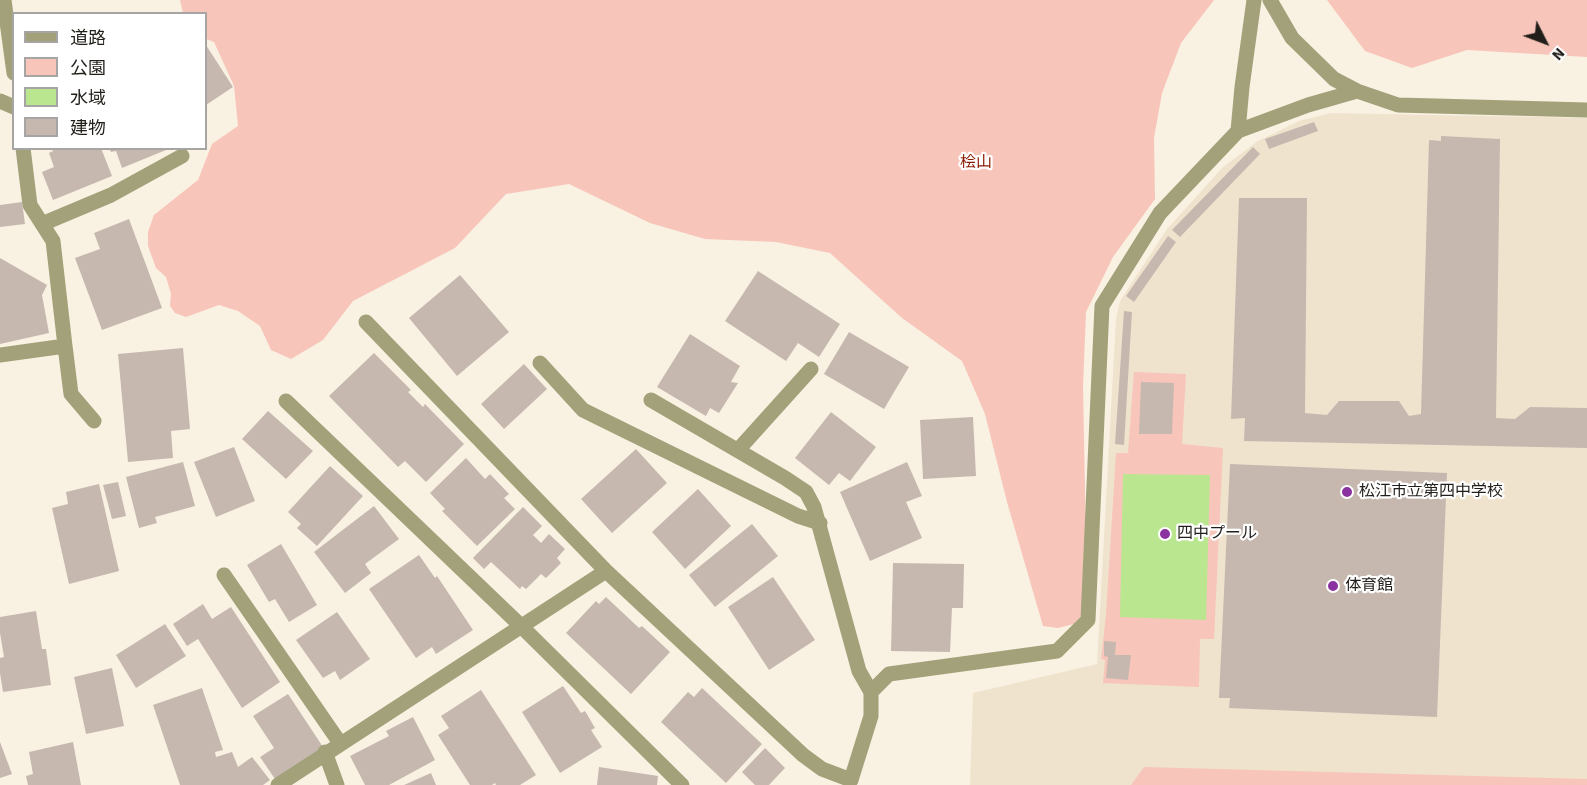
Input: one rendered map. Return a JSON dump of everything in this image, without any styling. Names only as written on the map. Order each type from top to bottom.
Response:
[{"type":"street","points":[[4,0],[12,58]]},
{"type":"street","points":[[1238,131],[1254,0]]},
{"type":"street","points":[[1269,0],[1292,38],[1334,79],[1398,105],[1587,110]]},
{"type":"street","points":[[871,692],[889,674],[1057,651],[1088,620],[1102,306],[1160,213],[1238,131],[1357,90]]},
{"type":"street","points":[[23,150],[30,205],[53,241],[71,393],[94,421]]},
{"type":"street","points":[[42,224],[111,195],[182,156]]},
{"type":"street","points":[[366,322],[606,571],[803,755],[822,769],[851,782],[871,716],[871,692],[859,671],[814,507],[806,492],[651,400]]},
{"type":"street","points":[[0,355],[65,346]]},
{"type":"street","points":[[540,363],[583,410],[798,516],[820,523]]},
{"type":"street","points":[[738,450],[811,369]]},
{"type":"street","points":[[286,401],[521,626],[682,785]]},
{"type":"street","points":[[278,785],[606,571]]},
{"type":"street","points":[[224,575],[340,743]]},
{"type":"street","points":[[326,752],[338,785]]},
{"type":"shaded area","name":"松江市立第四中学校","points":[[1331,113],[1587,118],[1587,785],[970,785],[973,693],[1097,664],[1116,319],[1120,301],[1167,229],[1223,167],[1258,141],[1299,121]]},
{"type":"green space","name":"桧山","points":[[180,0],[1214,0],[1181,43],[1162,93],[1154,138],[1155,199],[1113,257],[1086,312],[1083,386],[1086,545],[1082,615],[1074,624],[1058,628],[1043,626],[1007,502],[985,414],[962,361],[902,318],[830,253],[776,242],[705,239],[650,223],[569,184],[506,194],[455,248],[353,301],[323,340],[291,359],[271,350],[260,326],[238,311],[219,305],[186,317],[175,313],[170,306],[171,294],[166,277],[156,268],[148,246],[148,232],[154,215],[198,180],[212,144],[238,126],[234,86],[214,42],[207,39],[207,12],[183,12]]},
{"type":"green space","points":[[1327,0],[1587,0],[1587,57],[1467,50],[1412,68],[1365,51]]},
{"type":"green space","name":"四中プール","points":[[1134,372],[1186,374],[1182,444],[1223,448],[1214,639],[1200,639],[1199,687],[1103,683],[1105,660],[1101,659],[1116,453],[1128,453]]},
{"type":"green space","points":[[1144,767],[1587,779],[1587,785],[1131,785]]},
{"type":"water","points":[[1123,474],[1210,475],[1206,620],[1120,617]]},
{"type":"building","points":[[207,47],[233,87],[207,104]]},
{"type":"building","points":[[1314,122],[1318,131],[1269,149],[1265,139]]},
{"type":"building","points":[[1441,136],[1500,139],[1496,418],[1515,419],[1530,407],[1587,408],[1587,448],[1244,441],[1245,418],[1231,419],[1239,198],[1307,198],[1305,413],[1327,415],[1339,401],[1399,401],[1409,416],[1421,414],[1429,140],[1441,141]]},
{"type":"building","points":[[1253,147],[1260,154],[1180,237],[1172,230]]},
{"type":"building","points":[[102,150],[112,176],[53,200],[42,172],[54,167],[49,153]]},
{"type":"building","points":[[110,150],[166,150],[122,168],[116,151],[111,152]]},
{"type":"building","points":[[22,202],[25,224],[0,227],[0,205]]},
{"type":"building","points":[[129,219],[162,308],[102,330],[75,258],[100,249],[94,233]]},
{"type":"building","points":[[1168,236],[1176,242],[1134,302],[1126,296]]},
{"type":"building","points":[[0,258],[47,285],[42,295],[49,333],[0,344]]},
{"type":"building","points":[[758,271],[840,324],[819,357],[798,343],[786,361],[725,321]]},
{"type":"building","points":[[460,275],[509,332],[457,376],[409,318]]},
{"type":"building","points":[[1124,311],[1132,312],[1124,445],[1115,444]]},
{"type":"building","points":[[849,332],[909,367],[884,409],[824,374]]},
{"type":"building","points":[[690,334],[740,366],[731,382],[738,383],[719,413],[710,408],[706,416],[657,387]]},
{"type":"building","points":[[183,348],[190,429],[171,431],[173,458],[128,462],[118,354]]},
{"type":"building","points":[[374,353],[411,390],[408,392],[423,407],[425,404],[464,444],[426,482],[405,461],[398,467],[329,396]]},
{"type":"building","points":[[524,364],[547,389],[504,429],[481,404]]},
{"type":"building","points":[[1141,382],[1174,383],[1172,434],[1139,434]]},
{"type":"building","points":[[268,411],[313,451],[286,479],[242,439]]},
{"type":"building","points":[[831,412],[876,447],[850,481],[839,473],[829,485],[795,458]]},
{"type":"building","points":[[973,417],[976,476],[923,479],[920,420]]},
{"type":"building","points":[[234,447],[255,501],[216,517],[194,462]]},
{"type":"building","points":[[636,449],[667,483],[612,533],[581,499]]},
{"type":"building","points":[[466,458],[485,479],[490,474],[509,494],[504,498],[515,509],[477,546],[442,511],[445,509],[430,493]]},
{"type":"building","points":[[183,462],[195,506],[155,517],[157,523],[139,528],[126,477]]},
{"type":"building","points":[[907,462],[922,496],[906,502],[922,538],[870,561],[840,492]]},
{"type":"building","name":"体育館","points":[[1230,464],[1447,473],[1437,717],[1229,708],[1230,698],[1219,698]]},
{"type":"building","points":[[330,466],[363,496],[317,546],[297,528],[301,524],[288,512]]},
{"type":"building","points":[[118,482],[126,516],[112,519],[103,485]]},
{"type":"building","points":[[99,484],[119,571],[69,584],[52,508],[68,504],[66,492]]},
{"type":"building","points":[[698,489],[731,526],[685,569],[652,532]]},
{"type":"building","points":[[374,506],[399,539],[365,564],[371,573],[345,593],[314,552]]},
{"type":"building","points":[[523,507],[542,526],[533,535],[541,543],[549,534],[565,549],[557,558],[561,563],[546,578],[541,574],[526,589],[522,586],[520,589],[491,562],[484,569],[473,558]]},
{"type":"building","points":[[752,524],[778,556],[715,607],[689,575]]},
{"type":"building","points":[[281,544],[317,605],[289,622],[275,599],[269,602],[247,565]]},
{"type":"building","points":[[419,555],[435,578],[437,576],[473,630],[436,654],[432,647],[416,658],[369,589]]},
{"type":"building","points":[[893,563],[964,564],[963,608],[952,608],[950,652],[891,651]]},
{"type":"building","points":[[773,577],[815,640],[769,670],[728,607]]},
{"type":"building","points":[[606,597],[639,628],[642,626],[670,652],[631,694],[566,633],[596,601],[599,604]]},
{"type":"building","points":[[203,604],[212,619],[231,607],[280,682],[242,708],[198,639],[187,646],[173,624]]},
{"type":"building","points":[[36,611],[42,649],[46,649],[51,685],[3,692],[0,658],[4,657],[0,617]]},
{"type":"building","points":[[337,612],[370,659],[340,680],[335,671],[323,678],[296,640]]},
{"type":"building","points":[[165,624],[186,656],[136,688],[116,655]]},
{"type":"building","points":[[1104,641],[1116,642],[1115,655],[1131,655],[1128,680],[1106,678],[1108,657],[1104,656]]},
{"type":"building","points":[[112,668],[124,726],[86,734],[74,677]]},
{"type":"building","points":[[563,686],[581,713],[585,711],[595,728],[591,730],[602,747],[560,773],[522,712]]},
{"type":"building","points":[[202,688],[223,750],[215,752],[216,757],[232,752],[238,767],[252,757],[270,780],[263,785],[180,785],[153,705]]},
{"type":"building","points":[[702,688],[762,744],[726,783],[661,722],[688,692],[694,697]]},
{"type":"building","points":[[481,690],[536,775],[520,785],[496,785],[495,783],[470,785],[438,735],[449,728],[441,716]]},
{"type":"building","points":[[288,694],[323,747],[275,779],[260,757],[274,748],[253,716]]},
{"type":"building","points":[[413,717],[435,760],[389,785],[365,785],[350,756],[389,736],[386,731]]},
{"type":"building","points":[[0,742],[12,774],[0,778]]},
{"type":"building","points":[[73,742],[81,785],[28,785],[26,776],[33,774],[29,752]]},
{"type":"building","points":[[765,748],[785,768],[769,785],[755,785],[742,772]]},
{"type":"building","points":[[599,767],[658,776],[657,785],[597,785]]},
{"type":"building","points":[[431,773],[436,785],[404,785]]},
{"type":"place","name":"松江市立第四中学校","points":[[1347,492]]},
{"type":"place","name":"四中プール","points":[[1165,534]]},
{"type":"place","name":"体育館","points":[[1333,586]]}]
